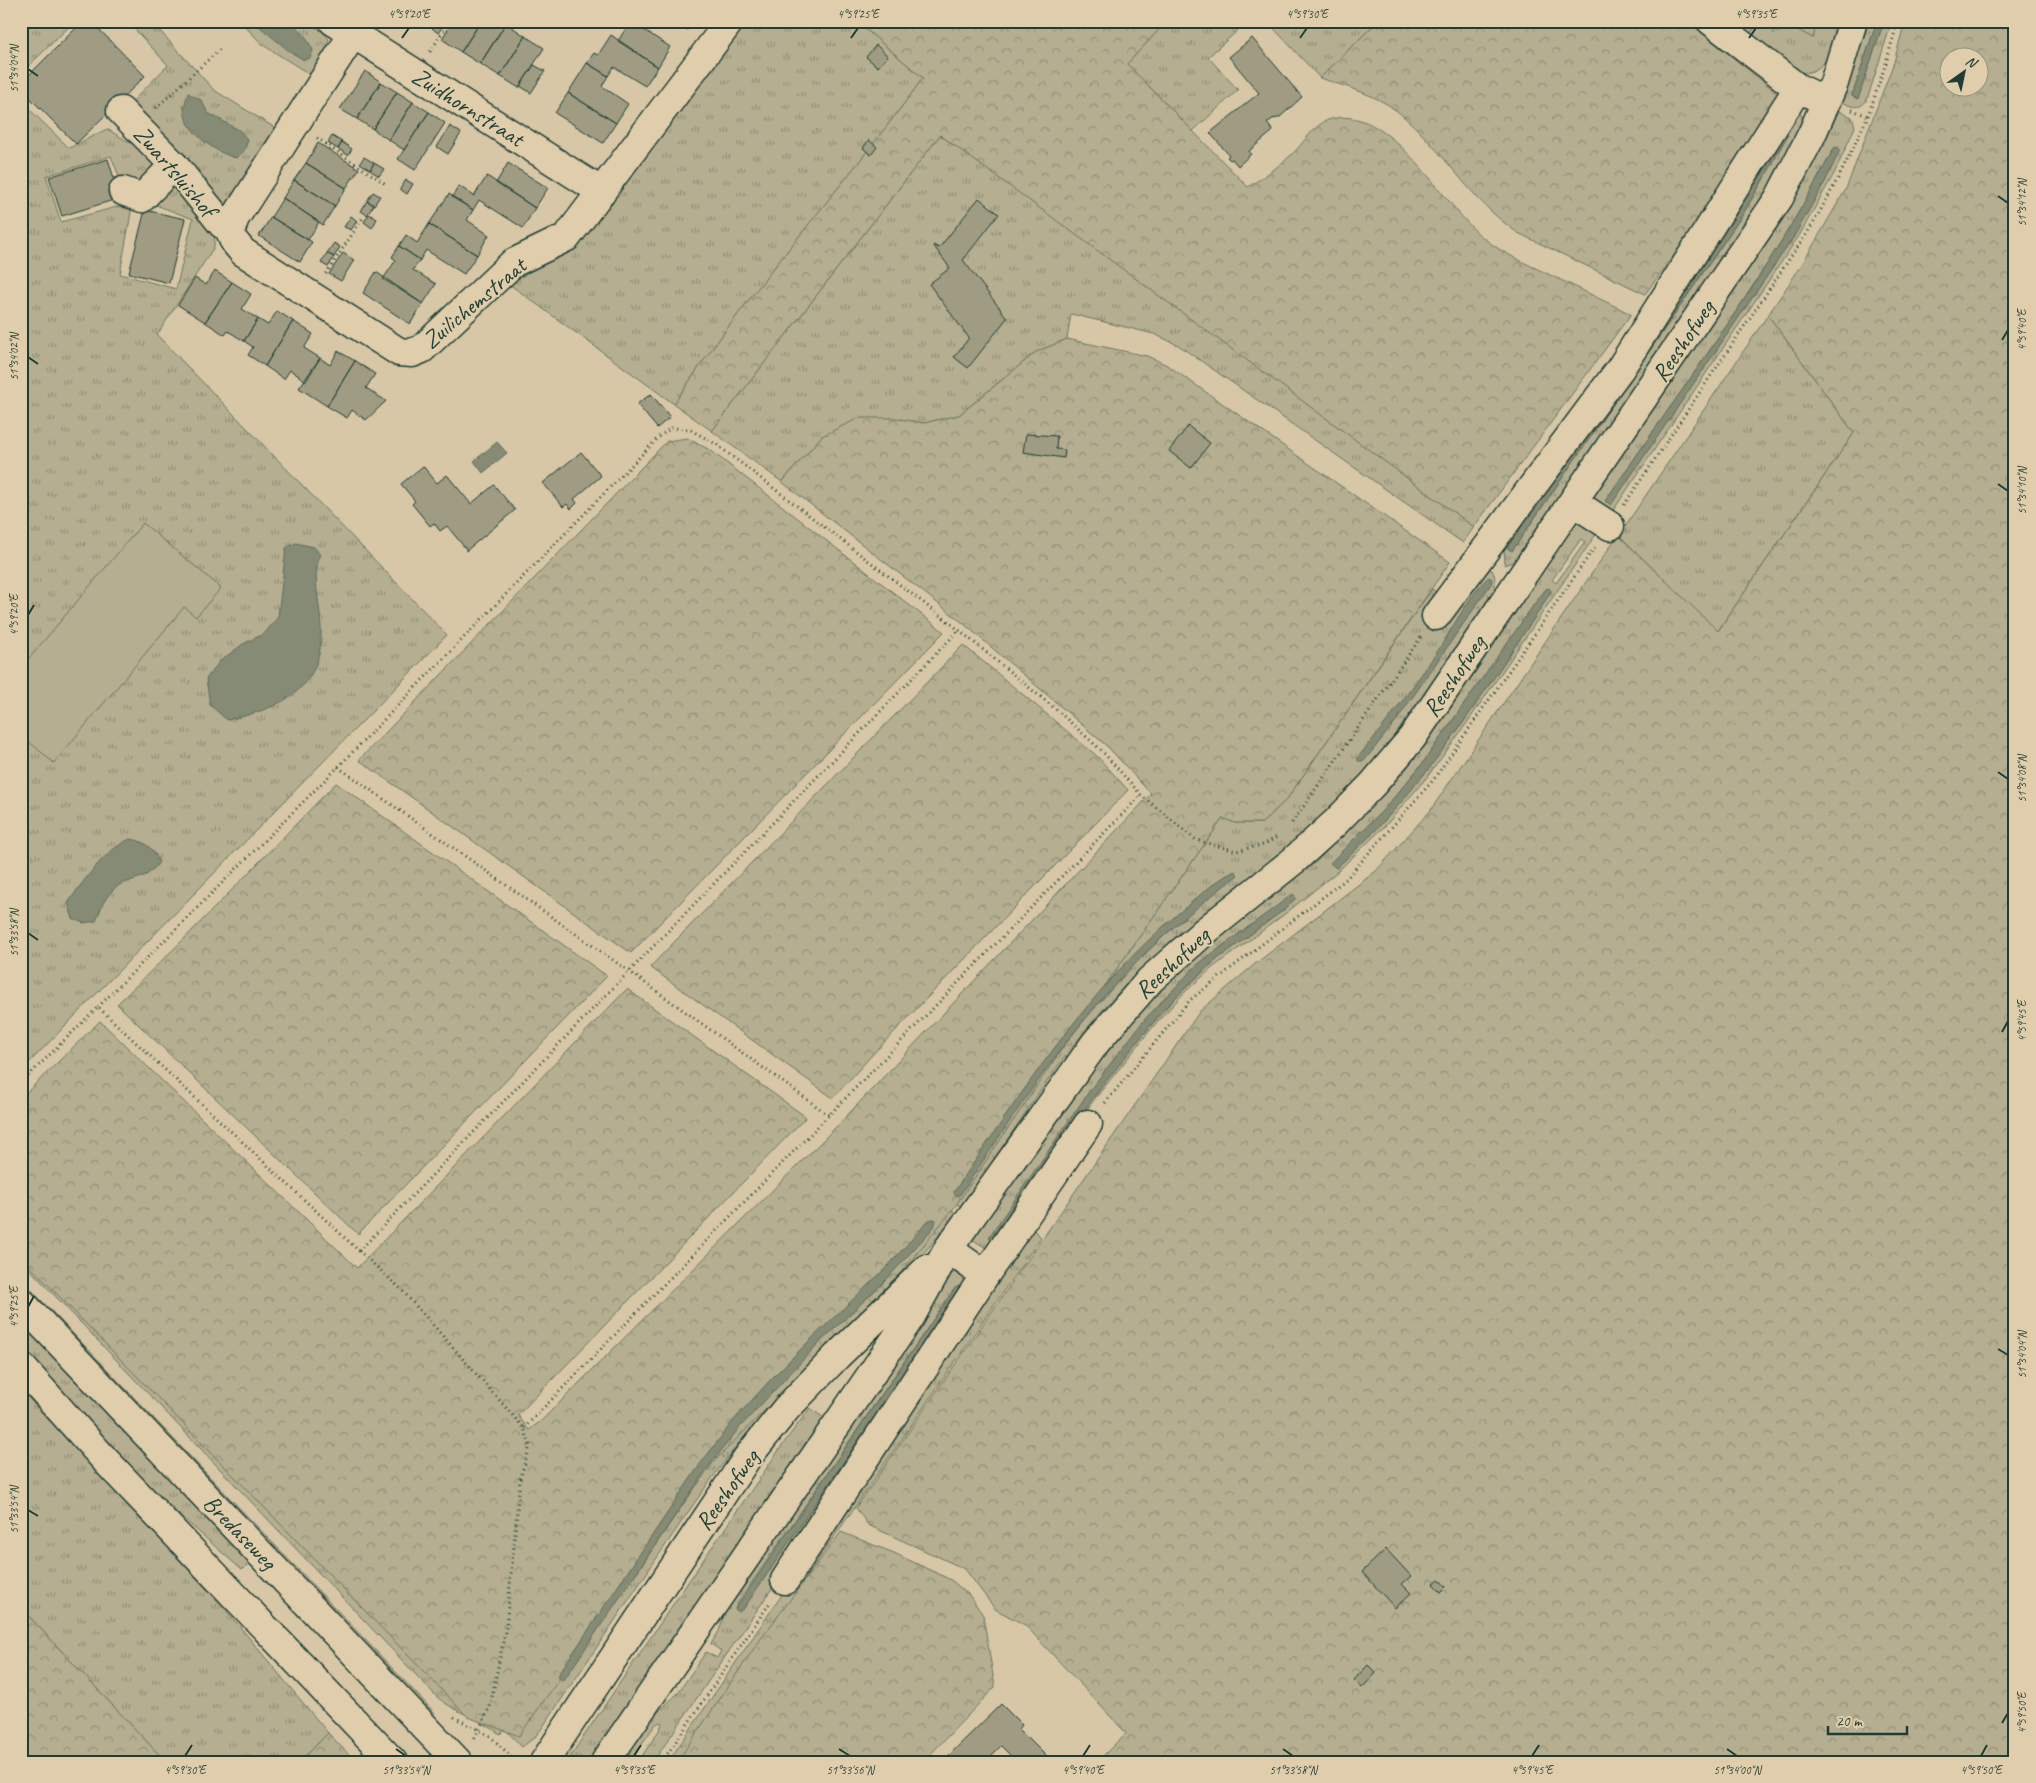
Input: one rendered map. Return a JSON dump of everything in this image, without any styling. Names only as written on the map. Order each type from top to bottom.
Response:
[{"type":"street","name":"Zuilichemstraat","points":[[231,229],[232,238],[243,252],[399,352],[412,353],[422,349],[513,263],[567,237],[730,21]]},
{"type":"street","points":[[1711,21],[1798,88],[1826,101]]},
{"type":"street","name":"Reeshofweg","points":[[605,1762],[910,1318],[948,1249],[1096,1042],[1150,980],[1204,932],[1294,861],[1335,823],[1373,784],[1412,738],[1779,198],[1812,134],[1834,83],[1853,21]]},
{"type":"street","name":"Zuidhornstraat","points":[[343,27],[602,192]]},
{"type":"street","points":[[231,229],[235,218],[295,124],[343,27]]},
{"type":"street","points":[[1436,616],[1620,369],[1798,88]]},
{"type":"street","name":"Zwartsluishof","points":[[121,111],[174,165],[222,224],[231,229]]},
{"type":"street","points":[[137,199],[174,165]]},
{"type":"street","points":[[1573,502],[1610,526]]},
{"type":"street","points":[[785,1580],[1088,1124]]},
{"type":"street","points":[[948,1249],[986,1276]]},
{"type":"street","name":"Reeshofweg","points":[[544,1762],[747,1458],[786,1409],[837,1356],[948,1249]]},
{"type":"street","name":"Bredaseweg","points":[[21,1302],[458,1762]]},
{"type":"street","name":"Bredaseweg","points":[[21,1366],[106,1461],[393,1762]]},
{"type":"path","points":[[416,74],[450,21]]},
{"type":"path","points":[[1852,150],[1868,116],[1898,21]]},
{"type":"path","points":[[175,91],[220,49]]},
{"type":"path","points":[[295,124],[387,185]]},
{"type":"path","points":[[311,296],[364,216]]},
{"type":"path","points":[[21,1083],[338,767],[660,436],[671,428],[688,429],[716,444],[959,630],[1058,712],[1102,751],[1141,794],[1196,840],[1236,851],[1263,845],[1278,836]]},
{"type":"path","points":[[1291,824],[1436,616]]},
{"type":"path","points":[[359,1251],[959,630]]},
{"type":"path","points":[[338,767],[630,972],[830,1116]]},
{"type":"path","points":[[524,1428],[830,1116],[1141,794]]},
{"type":"path","points":[[98,1007],[401,1289],[524,1428],[530,1446],[520,1479],[506,1628],[490,1707],[479,1728],[517,1762]]},
{"type":"path","points":[[662,1762],[785,1580]]},
{"type":"green space","points":[[21,21],[75,21],[21,73]]},
{"type":"green space","points":[[127,21],[141,21],[159,30],[214,90],[280,131],[227,214],[130,104],[168,65]]},
{"type":"green space","points":[[240,21],[306,21],[324,33],[329,39],[325,56],[314,77],[263,45]]},
{"type":"green space","points":[[745,21],[856,21],[923,78],[861,160],[733,321],[674,404],[509,284],[576,244]]},
{"type":"green space","points":[[856,21],[1167,21],[1127,64],[1248,187],[1295,152],[1312,131],[1322,123],[1328,120],[1351,118],[1373,126],[1394,141],[1414,160],[1470,225],[1493,245],[1523,262],[1631,314],[1474,527],[940,135],[712,431],[674,404],[764,280],[923,78]]},
{"type":"green space","points":[[1167,21],[1248,21],[1208,57],[1238,90],[1193,131],[1127,64]]},
{"type":"green space","points":[[1267,21],[1378,21],[1320,78]]},
{"type":"green space","points":[[1378,21],[1687,21],[1780,95],[1736,173],[1645,294],[1518,233],[1485,206],[1428,141],[1397,111],[1370,95],[1320,78]]},
{"type":"green space","points":[[1722,21],[1735,21],[1750,33],[1762,21],[1781,21],[1813,38],[1817,21],[1825,21],[1823,26],[1830,28],[1831,21],[1839,21],[1827,58],[1816,69],[1796,73]]},
{"type":"green space","points":[[1735,21],[1762,21],[1750,33]]},
{"type":"green space","points":[[1781,21],[1817,21],[1813,38]]},
{"type":"green space","points":[[1869,21],[1877,21],[1852,96],[1858,99],[1884,21],[1892,21],[1867,100],[1858,107],[1841,102]]},
{"type":"green space","points":[[1905,21],[2015,21],[2015,1762],[1097,1762],[1126,1733],[1025,1625],[995,1609],[965,1569],[868,1525],[856,1508],[1200,1011],[1255,964],[1376,871],[1430,811],[1618,535],[1718,631],[1854,433],[1768,315],[1801,266],[1846,189],[1894,62]]},
{"type":"green space","points":[[1794,99],[1803,119],[1768,190],[1748,221],[1515,561],[1505,565],[1504,547]],"holes":[[[1774,162],[1743,214],[1691,291],[1512,551],[1508,548],[1730,220],[1758,175]]]},
{"type":"green space","points":[[21,101],[69,148],[107,129],[161,161],[142,193],[123,186],[111,156],[46,176],[61,222],[124,205],[132,207],[120,274],[176,289],[193,219],[156,205],[153,198],[175,178],[215,228],[214,247],[157,335],[447,635],[21,1071]]},
{"type":"green space","points":[[1838,111],[1852,117],[1855,127],[1835,172],[1799,236],[1608,518],[1592,500],[1776,229],[1809,171]],"holes":[[[1834,148],[1826,180],[1793,238],[1610,504],[1606,500],[1754,284],[1809,194]]]},
{"type":"green space","points":[[940,135],[1474,527],[1463,543],[1178,345],[1154,334],[1071,314],[1067,339],[1036,352],[959,415],[924,423],[893,418],[822,436],[782,482],[712,431]]},
{"type":"green space","points":[[1768,315],[1854,433],[1717,632],[1619,535]]},
{"type":"green space","points":[[1067,339],[1147,356],[1167,365],[1450,562],[1287,799],[1262,823],[1235,823],[1223,818],[1097,997],[954,1208],[903,1270],[712,1464],[519,1736],[468,1717],[21,1257],[21,1098],[100,1021],[357,1268],[627,989],[806,1117],[518,1415],[529,1430],[541,1421],[839,1124],[1151,794],[1108,747],[963,623],[782,482],[822,436],[859,418],[893,418],[924,423],[959,415],[1036,352]]},
{"type":"green space","points":[[687,438],[710,450],[944,632],[631,953],[359,760],[667,441]]},
{"type":"green space","points":[[1578,519],[1601,527],[1467,723],[1428,776],[1386,825],[1338,871],[1211,969],[1185,992],[1157,1022],[1093,1101],[993,1252],[973,1240],[1077,1090],[1137,1016],[1169,982],[1199,955],[1317,861],[1389,789],[1415,758]],"holes":[[[1581,539],[1585,542],[1556,583],[1552,580]],[[1546,589],[1551,591],[1463,723],[1426,772],[1387,817],[1347,858],[1330,863],[1386,807],[1422,764]],[[1293,895],[1285,909],[1223,954],[1177,996],[1127,1053],[1076,1121],[1090,1090],[1164,998],[1213,953]]]},
{"type":"green space","points":[[143,523],[221,588],[196,617],[184,607],[54,763],[21,735],[21,668]]},
{"type":"green space","points":[[1486,565],[1492,570],[1494,576],[1494,591],[1413,710],[1368,767],[1307,831],[1193,922],[1129,981],[1095,1019],[1054,1071],[961,1207],[949,1198],[1029,1090],[1084,1021],[1144,955],[1177,924],[1097,997],[1223,818],[1235,823],[1262,823],[1287,799],[1432,589],[1458,606]]},
{"type":"green space","points":[[963,645],[1097,756],[1128,790],[872,1055],[833,1098],[650,967]]},
{"type":"green space","points":[[336,783],[607,976],[358,1234],[117,1004],[184,939]]},
{"type":"green space","points":[[944,1204],[956,1213],[933,1242],[882,1297],[775,1402],[727,1458],[684,1518],[542,1728],[535,1737],[522,1747],[505,1729],[500,1734],[438,1698],[21,1260],[21,1244],[638,1571],[706,1470]]},
{"type":"green space","points":[[1032,1228],[1041,1237],[679,1762],[668,1762]]},
{"type":"green space","points":[[955,1272],[960,1272],[968,1279],[786,1568],[653,1762],[638,1762],[660,1729],[662,1723],[660,1722],[655,1725],[629,1762],[617,1762],[638,1731],[677,1694],[706,1652],[717,1658],[721,1651],[711,1644],[719,1631],[731,1593],[948,1276]],"holes":[[[955,1288],[959,1293],[744,1608],[739,1611],[735,1609]]]},
{"type":"green space","points":[[21,1279],[435,1713],[432,1716],[21,1284]]},
{"type":"green space","points":[[21,1324],[249,1563],[242,1570],[159,1497],[72,1406],[21,1348]]},
{"type":"green space","points":[[21,1390],[225,1609],[328,1733],[300,1762],[166,1762],[21,1608]]},
{"type":"green space","points":[[810,1408],[827,1420],[594,1762],[575,1762],[569,1758],[699,1566]]},
{"type":"green space","points":[[841,1532],[894,1553],[951,1580],[969,1595],[983,1615],[995,1687],[923,1762],[677,1762],[757,1644]]},
{"type":"green space","points":[[21,1608],[166,1762],[21,1762]]},
{"type":"green space","points":[[328,1733],[356,1762],[300,1762]]},
{"type":"shaded area","points":[[253,21],[290,21],[305,36],[313,50],[310,58],[304,60],[289,51]]},
{"type":"shaded area","points":[[1877,21],[1884,21],[1858,99],[1852,96]]},
{"type":"shaded area","points":[[188,93],[201,100],[208,113],[239,130],[248,140],[244,151],[236,158],[211,146],[190,126],[184,109]]},
{"type":"shaded area","points":[[1785,132],[1788,135],[1743,214],[1512,551],[1507,548],[1730,220]]},
{"type":"shaded area","points":[[1838,147],[1840,150],[1826,180],[1793,238],[1611,505],[1605,501],[1754,284],[1782,240],[1834,148]]},
{"type":"shaded area","points":[[497,442],[507,453],[483,473],[474,461]]},
{"type":"shaded area","points":[[296,543],[314,547],[320,555],[317,564],[316,583],[321,620],[320,651],[314,668],[306,682],[294,694],[280,703],[227,720],[210,705],[206,679],[220,661],[243,644],[265,633],[278,617],[286,548]]},
{"type":"shaded area","points":[[1489,577],[1492,579],[1491,584],[1396,721],[1364,761],[1358,761],[1358,757],[1391,717],[1441,646],[1470,599]]},
{"type":"shaded area","points":[[1549,588],[1551,591],[1541,608],[1447,745],[1395,809],[1336,868],[1330,863],[1386,807],[1422,764],[1535,603],[1546,589]]},
{"type":"shaded area","points":[[130,839],[140,841],[148,846],[159,862],[148,874],[124,883],[113,890],[105,901],[96,921],[84,923],[73,919],[68,903],[74,894],[103,858]]},
{"type":"shaded area","points":[[1235,871],[1238,875],[1191,912],[1161,939],[1132,966],[1096,1006],[1054,1058],[960,1195],[955,1195],[954,1192],[1031,1080],[1115,975],[1146,942],[1180,912],[1220,879]]},
{"type":"shaded area","points":[[1293,894],[1296,898],[1285,909],[1207,967],[1162,1011],[1093,1098],[995,1241],[989,1237],[1090,1090],[1145,1019],[1198,964]]},
{"type":"shaded area","points":[[936,1220],[934,1227],[885,1281],[816,1346],[740,1427],[706,1470],[566,1677],[562,1680],[558,1677],[701,1463],[733,1421],[807,1343],[887,1267],[928,1221]]},
{"type":"shaded area","points":[[959,1286],[959,1293],[744,1608],[739,1612],[735,1609],[955,1288]]},
{"type":"building","points":[[83,21],[91,21],[145,76],[76,144],[21,89],[21,83]]},
{"type":"building","points":[[436,21],[445,23],[438,33],[432,28]]},
{"type":"building","points":[[453,21],[481,21],[461,52],[442,39]]},
{"type":"building","points":[[481,21],[503,21],[506,23],[480,64],[461,52]]},
{"type":"building","points":[[628,21],[649,21],[644,30],[670,47],[658,67],[618,41],[630,22]]},
{"type":"building","points":[[674,21],[692,21],[687,30]]},
{"type":"building","points":[[506,23],[525,36],[500,76],[480,64]]},
{"type":"building","points":[[611,35],[658,67],[645,86],[614,67],[608,76],[587,63],[594,53],[598,55]]},
{"type":"building","points":[[525,36],[544,48],[519,88],[500,76]]},
{"type":"building","points":[[1252,38],[1302,97],[1280,117],[1274,118],[1267,123],[1273,131],[1249,151],[1251,154],[1238,166],[1232,159],[1230,160],[1227,157],[1229,155],[1210,133],[1259,93],[1229,57]]},
{"type":"building","points":[[876,45],[888,56],[878,67],[866,57]]},
{"type":"building","points":[[587,63],[608,76],[602,86],[628,104],[616,123],[568,93]]},
{"type":"building","points":[[534,65],[545,71],[531,93],[520,86]]},
{"type":"building","points":[[365,71],[381,82],[357,119],[340,109]]},
{"type":"building","points":[[381,82],[397,92],[373,129],[357,119]]},
{"type":"building","points":[[397,92],[413,102],[389,140],[373,129]]},
{"type":"building","points":[[568,93],[616,123],[603,143],[555,113]]},
{"type":"building","points":[[413,102],[429,112],[404,150],[389,140]]},
{"type":"building","points":[[429,112],[445,123],[415,170],[398,159]]},
{"type":"building","points":[[450,126],[461,133],[448,154],[437,147]]},
{"type":"building","points":[[332,136],[342,142],[338,149],[328,143]]},
{"type":"building","points":[[869,140],[877,147],[871,155],[863,148]]},
{"type":"building","points":[[342,142],[352,149],[348,155],[338,149]]},
{"type":"building","points":[[318,143],[359,169],[346,188],[306,163]]},
{"type":"building","points":[[364,157],[374,163],[370,170],[360,163]]},
{"type":"building","points":[[108,159],[120,198],[62,216],[49,177]]},
{"type":"building","points":[[306,163],[346,188],[335,206],[294,180]]},
{"type":"building","points":[[374,163],[384,169],[379,176],[370,170]]},
{"type":"building","points":[[508,163],[548,188],[535,208],[496,183]]},
{"type":"building","points":[[487,176],[535,208],[523,228],[479,200],[473,210],[452,197],[459,186],[474,196]]},
{"type":"building","points":[[294,180],[335,206],[323,225],[283,198]]},
{"type":"building","points":[[406,180],[413,184],[407,194],[400,189]]},
{"type":"building","points":[[373,192],[380,196],[374,205],[367,201]]},
{"type":"building","points":[[449,194],[473,210],[467,220],[489,235],[477,255],[429,224]]},
{"type":"building","points":[[283,198],[319,222],[308,240],[271,217]]},
{"type":"building","points":[[979,198],[999,214],[963,260],[1007,318],[968,368],[954,357],[969,338],[929,284],[950,268],[933,245],[939,248]]},
{"type":"building","points":[[367,201],[374,205],[367,215],[361,211]]},
{"type":"building","points":[[145,210],[185,219],[169,283],[129,273]]},
{"type":"building","points":[[369,214],[377,219],[372,228],[364,222]]},
{"type":"building","points":[[351,216],[357,221],[351,230],[344,227]]},
{"type":"building","points":[[271,217],[312,242],[300,262],[259,236]]},
{"type":"building","points":[[429,224],[477,255],[464,274],[426,250],[420,260],[399,246],[406,235],[417,243]]},
{"type":"building","points":[[334,243],[340,247],[334,257],[327,253]]},
{"type":"building","points":[[399,246],[420,260],[413,270],[436,284],[423,304],[383,279],[396,260],[392,257]]},
{"type":"building","points":[[327,253],[334,257],[328,267],[321,263]]},
{"type":"building","points":[[343,253],[354,260],[341,281],[329,274]]},
{"type":"building","points":[[215,271],[232,282],[205,322],[178,305],[195,278],[206,285]]},
{"type":"building","points":[[376,272],[423,304],[410,324],[363,293]]},
{"type":"building","points":[[232,282],[251,294],[242,309],[258,319],[244,341],[228,331],[225,335],[205,322]]},
{"type":"building","points":[[277,311],[293,321],[265,366],[248,355],[253,347],[244,341],[258,319],[268,325]]},
{"type":"building","points":[[293,321],[313,334],[304,348],[320,358],[306,381],[290,370],[284,379],[265,366]]},
{"type":"building","points":[[338,351],[355,361],[327,406],[299,388],[320,358],[330,365]]},
{"type":"building","points":[[355,361],[375,374],[366,388],[386,401],[366,420],[352,410],[347,418],[327,406]]},
{"type":"building","points":[[651,394],[670,417],[657,428],[637,404]]},
{"type":"building","points":[[1188,426],[1210,443],[1191,468],[1169,451]]},
{"type":"building","points":[[1026,434],[1057,436],[1056,449],[1065,450],[1064,458],[1023,452]]},
{"type":"building","points":[[581,452],[601,476],[574,499],[577,503],[571,509],[567,504],[563,507],[543,483]]},
{"type":"building","points":[[423,466],[437,483],[447,475],[471,504],[494,485],[515,510],[466,551],[447,526],[440,531],[434,523],[430,526],[412,504],[415,501],[401,484]]},
{"type":"building","points":[[1386,1549],[1411,1576],[1402,1584],[1411,1593],[1395,1608],[1362,1572]]},
{"type":"building","points":[[1439,1579],[1446,1587],[1441,1592],[1433,1584]]},
{"type":"building","points":[[1368,1665],[1376,1673],[1362,1688],[1354,1680]]},
{"type":"building","points":[[1001,1704],[1022,1725],[1019,1729],[1051,1761],[1054,1758],[1057,1762],[1017,1762],[1001,1746],[985,1762],[942,1762]]}]
